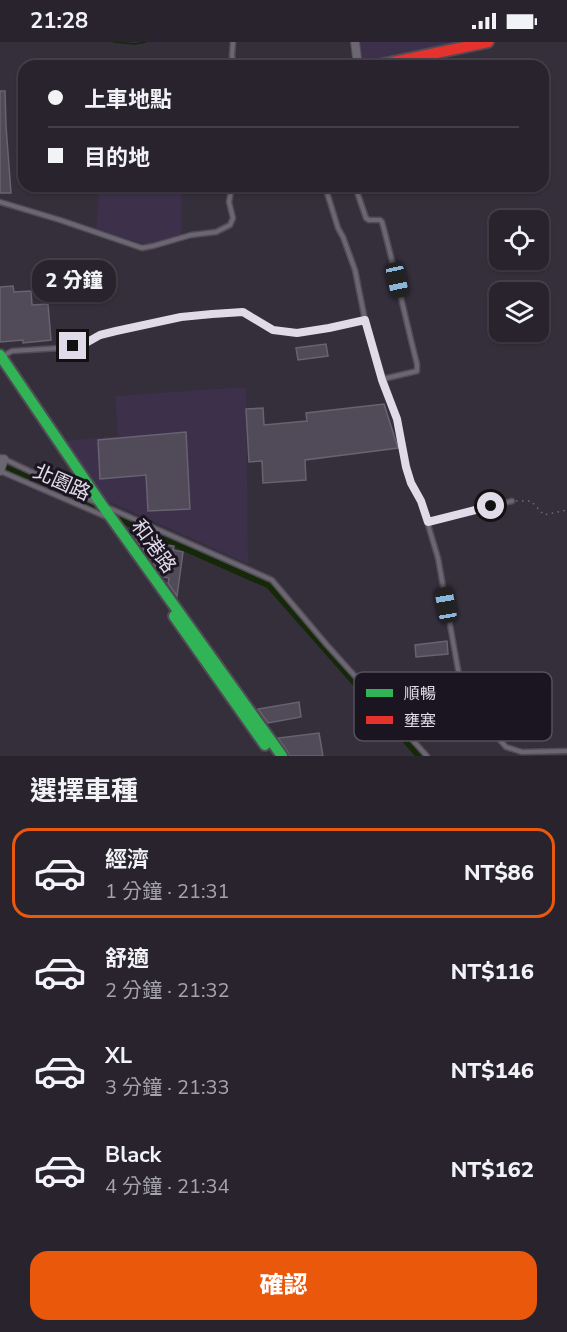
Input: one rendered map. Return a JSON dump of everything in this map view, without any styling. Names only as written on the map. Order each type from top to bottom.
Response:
[{"type":"main road","points":[[402,60],[488,42]]},
{"type":"main road","name":"和港路","points":[[0,360],[273,756]]},
{"type":"main road","name":"和港路","points":[[103,511],[207,650],[282,756]]},
{"type":"street","points":[[355,42],[357,60]]},
{"type":"street","points":[[0,471],[2,458]]},
{"type":"lane","points":[[233,60],[234,42]]},
{"type":"lane","points":[[0,202],[142,248],[191,235],[216,232],[230,225],[233,219],[229,202],[231,192]]},
{"type":"lane","points":[[327,192],[355,270],[365,320],[382,380],[397,419],[406,467],[411,483],[421,501],[438,558],[459,672]]},
{"type":"lane","points":[[357,192],[366,218],[382,222],[417,364],[417,371],[382,380]]},
{"type":"lane","points":[[0,360],[12,351],[84,344],[100,335],[181,317],[243,312],[273,330],[297,333],[365,320]]},
{"type":"lane","points":[[2,458],[103,511],[272,580],[354,675]]},
{"type":"lane","name":"北園路","points":[[0,471],[103,511]]},
{"type":"lane","points":[[428,522],[512,501]]},
{"type":"lane","points":[[413,741],[427,756]]},
{"type":"lane","points":[[501,741],[506,747],[522,752],[567,750]]},
{"type":"path","points":[[512,501],[531,501],[544,514],[567,510]]},
{"type":"shaded area","points":[[359,42],[463,42],[380,60],[361,60]]},
{"type":"shaded area","points":[[99,192],[181,192],[181,236],[146,244],[96,230]]},
{"type":"shaded area","points":[[246,387],[248,564],[104,499],[65,441],[118,436],[115,396]]},
{"type":"shaded area","points":[[0,462],[269,581],[354,678],[354,687],[267,588],[0,470]]},
{"type":"shaded area","points":[[402,741],[410,741],[423,756],[415,756]]},
{"type":"building","points":[[0,91],[5,91],[11,193],[0,193]]},
{"type":"building","points":[[13,286],[14,292],[31,291],[32,305],[48,304],[51,340],[23,343],[23,340],[0,342],[0,287]]},
{"type":"building","points":[[326,344],[328,356],[298,360],[296,348]]},
{"type":"building","points":[[384,404],[398,448],[305,460],[306,480],[263,483],[262,461],[249,462],[246,409],[263,408],[264,425],[307,421],[306,413]]},
{"type":"building","points":[[186,432],[190,509],[148,511],[146,475],[100,479],[98,440]]},
{"type":"building","points":[[143,533],[146,539],[157,540],[156,543],[174,546],[173,550],[183,552],[177,596],[168,583],[169,578],[164,577],[160,569],[157,569],[154,560],[150,559],[147,554],[147,548],[144,550],[133,535]]},
{"type":"building","points":[[447,641],[448,654],[416,657],[415,645]]},
{"type":"building","points":[[299,702],[301,717],[268,723],[258,709]]},
{"type":"building","points":[[319,733],[323,756],[289,756],[278,738]]},
{"type":"waterway","points":[[114,42],[135,44],[146,42]]},
{"type":"traffic: fast","points":[[0,355],[102,505],[282,756]]},
{"type":"traffic: fast","points":[[174,616],[265,745]]},
{"type":"traffic: jam","points":[[402,60],[488,42]]},
{"type":"route","points":[[73,346],[116,331],[181,317],[212,314],[243,312],[273,330],[297,333],[365,320],[382,380],[397,419],[406,467],[428,522],[491,506]]}]
